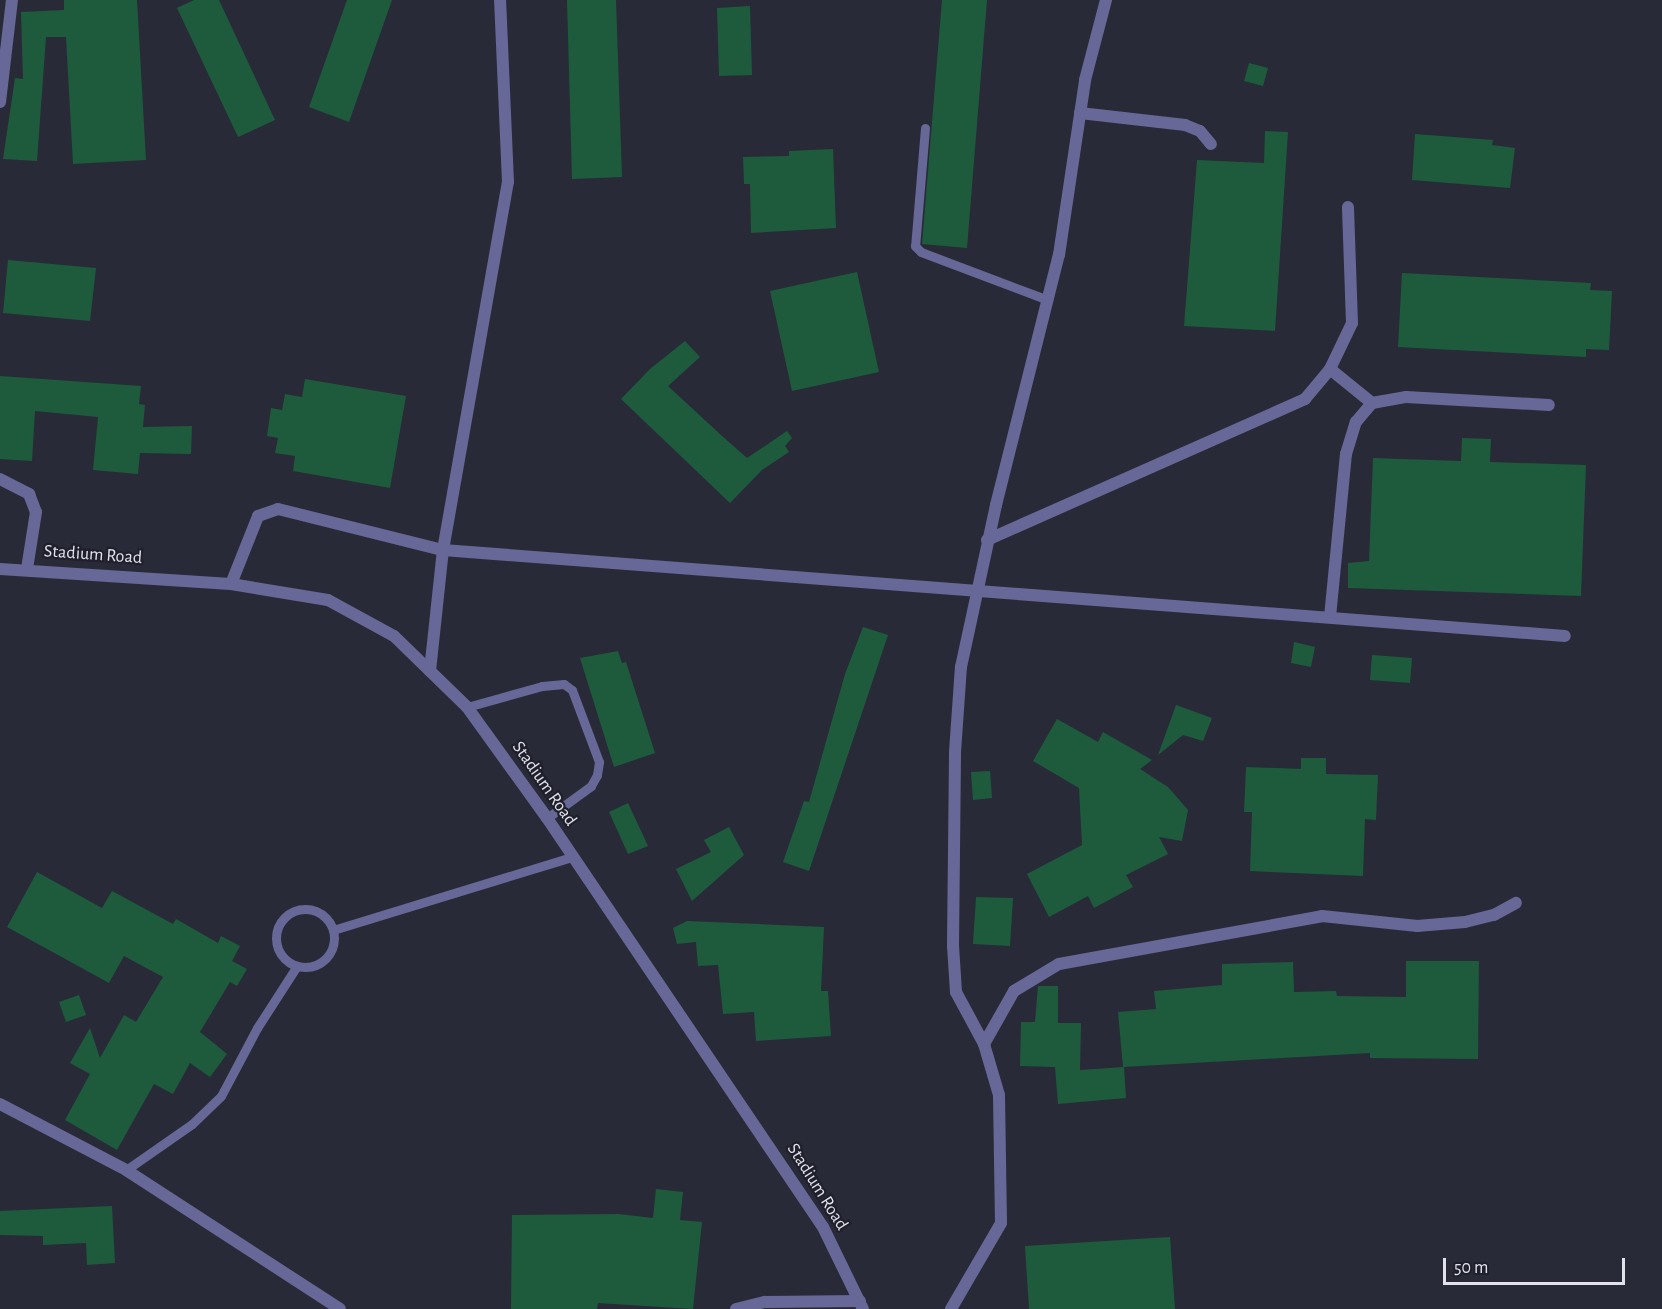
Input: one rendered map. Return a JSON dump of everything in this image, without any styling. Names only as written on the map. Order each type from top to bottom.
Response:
[{"type":"street","points":[[0,102],[12,0]]},
{"type":"street","points":[[430,671],[443,550],[508,182],[500,0]]},
{"type":"street","points":[[951,1309],[1001,1223],[999,1095],[984,1044],[956,992],[953,946],[955,752],[961,667],[987,540],[1059,255],[1080,113],[1106,0]]},
{"type":"street","points":[[1080,113],[1185,125],[1200,131],[1211,144]]},
{"type":"street","points":[[987,540],[1305,399],[1330,369],[1352,323],[1348,207]]},
{"type":"street","points":[[1330,369],[1371,403]]},
{"type":"street","points":[[1330,617],[1346,454],[1356,422],[1371,403],[1406,397],[1549,405]]},
{"type":"street","points":[[0,479],[28,494],[36,512],[27,568]]},
{"type":"street","points":[[231,584],[256,520],[267,510],[285,510],[443,550],[1564,636]]},
{"type":"street","name":"Stadium Road","points":[[0,569],[27,568],[231,584],[328,600],[394,636],[467,707],[547,818],[824,1227],[861,1305]]},
{"type":"street","points":[[984,1044],[1014,991],[1059,964],[1322,916],[1417,926],[1465,922],[1494,915],[1516,903]]},
{"type":"street","points":[[0,1104],[126,1170],[340,1309]]},
{"type":"street","points":[[736,1309],[765,1302],[861,1305]]},
{"type":"lane","points":[[925,128],[915,246],[921,252],[1048,300]]},
{"type":"lane","points":[[467,707],[542,686],[564,684],[572,690],[599,762],[597,775],[591,786],[547,818]]},
{"type":"lane","points":[[333,930],[572,857]]},
{"type":"lane","points":[[303,909],[312,910],[329,921],[333,930],[334,940],[325,958],[307,966],[297,966],[281,954],[277,945],[276,935],[285,917],[303,909]]},
{"type":"lane","points":[[126,1170],[192,1124],[221,1096],[256,1028],[297,966]]},
{"type":"building","points":[[64,0],[137,0],[146,160],[73,164],[66,37],[46,37],[37,161],[3,159],[15,78],[23,79],[21,12],[64,10]]},
{"type":"building","points":[[194,0],[219,0],[275,120],[238,137],[177,8]]},
{"type":"building","points":[[347,0],[392,0],[349,122],[309,107]]},
{"type":"building","points":[[567,0],[616,0],[622,177],[572,179]]},
{"type":"building","points":[[942,0],[987,0],[967,248],[922,244]]},
{"type":"building","points":[[750,6],[752,75],[719,76],[717,8]]},
{"type":"building","points":[[1249,63],[1268,68],[1263,86],[1244,81]]},
{"type":"building","points":[[1265,131],[1288,132],[1275,331],[1184,326],[1197,160],[1264,163]]},
{"type":"building","points":[[1415,134],[1493,140],[1492,145],[1515,148],[1510,188],[1412,180]]},
{"type":"building","points":[[833,149],[836,228],[751,233],[750,184],[744,184],[743,157],[789,156],[789,151]]},
{"type":"building","points":[[8,260],[96,268],[90,321],[3,313]]},
{"type":"building","points":[[857,272],[879,372],[792,391],[770,291]]},
{"type":"building","points":[[1402,273],[1591,283],[1590,290],[1612,291],[1609,350],[1586,349],[1586,357],[1398,347]]},
{"type":"building","points":[[685,341],[700,357],[668,386],[721,435],[747,458],[787,431],[792,438],[785,446],[789,452],[762,470],[730,503],[621,399],[650,369]]},
{"type":"building","points":[[0,376],[141,386],[139,404],[145,405],[143,427],[192,426],[191,454],[140,453],[138,474],[93,470],[98,417],[35,411],[32,461],[0,459]]},
{"type":"building","points":[[305,379],[406,396],[390,488],[293,471],[295,456],[275,453],[278,438],[267,436],[271,408],[282,410],[285,394],[302,397]]},
{"type":"building","points":[[1462,438],[1491,439],[1490,462],[1586,465],[1581,596],[1348,588],[1348,563],[1369,561],[1373,458],[1461,461]]},
{"type":"building","points":[[863,627],[888,635],[809,871],[783,862],[804,801],[809,802],[845,674]]},
{"type":"building","points":[[1294,642],[1315,647],[1311,667],[1291,663]]},
{"type":"building","points":[[618,651],[622,663],[626,662],[655,753],[614,767],[580,658]]},
{"type":"building","points":[[1372,655],[1412,658],[1410,683],[1370,680]]},
{"type":"building","points":[[1176,705],[1212,718],[1203,741],[1183,735],[1158,755]]},
{"type":"building","points":[[1057,719],[1098,742],[1103,732],[1152,760],[1140,769],[1168,787],[1188,810],[1182,841],[1159,837],[1168,854],[1126,875],[1133,887],[1094,908],[1088,896],[1049,917],[1027,874],[1082,845],[1079,788],[1033,761]]},
{"type":"building","points":[[1301,758],[1326,758],[1326,774],[1378,775],[1376,820],[1365,819],[1363,876],[1250,871],[1252,812],[1244,812],[1246,767],[1301,769]]},
{"type":"building","points":[[990,771],[992,798],[973,800],[971,772]]},
{"type":"building","points":[[628,803],[648,846],[628,854],[609,812]]},
{"type":"building","points":[[729,827],[744,855],[692,901],[676,869],[711,852],[704,840]]},
{"type":"building","points":[[37,872],[102,908],[112,891],[173,924],[176,919],[218,943],[221,936],[240,946],[232,961],[247,969],[237,986],[230,982],[200,1032],[227,1054],[210,1077],[190,1063],[173,1094],[154,1084],[117,1150],[65,1120],[90,1074],[70,1063],[90,1028],[100,1058],[124,1015],[136,1022],[163,977],[124,956],[109,983],[7,927]]},
{"type":"building","points":[[976,897],[1013,898],[1010,946],[973,944]]},
{"type":"building","points":[[687,921],[824,927],[821,991],[828,991],[831,1036],[756,1041],[754,1012],[723,1014],[718,965],[698,966],[696,942],[677,944],[673,928]]},
{"type":"building","points":[[1406,961],[1479,961],[1478,1059],[1370,1058],[1370,1053],[1123,1067],[1118,1012],[1156,1009],[1154,991],[1222,985],[1222,964],[1293,962],[1294,992],[1336,991],[1337,996],[1406,997]]},
{"type":"building","points":[[1038,986],[1058,986],[1058,1023],[1081,1023],[1080,1070],[1124,1067],[1126,1098],[1058,1104],[1055,1067],[1020,1066],[1021,1022],[1035,1022]]},
{"type":"building","points":[[79,995],[86,1015],[66,1022],[59,1002]]},
{"type":"building","points":[[656,1189],[683,1192],[680,1220],[702,1222],[693,1309],[598,1303],[597,1309],[511,1309],[512,1215],[618,1214],[653,1218]]},
{"type":"building","points":[[112,1206],[115,1263],[87,1265],[86,1243],[43,1245],[43,1236],[0,1235],[0,1211]]},
{"type":"building","points":[[1170,1237],[1175,1309],[1029,1309],[1025,1246]]}]
